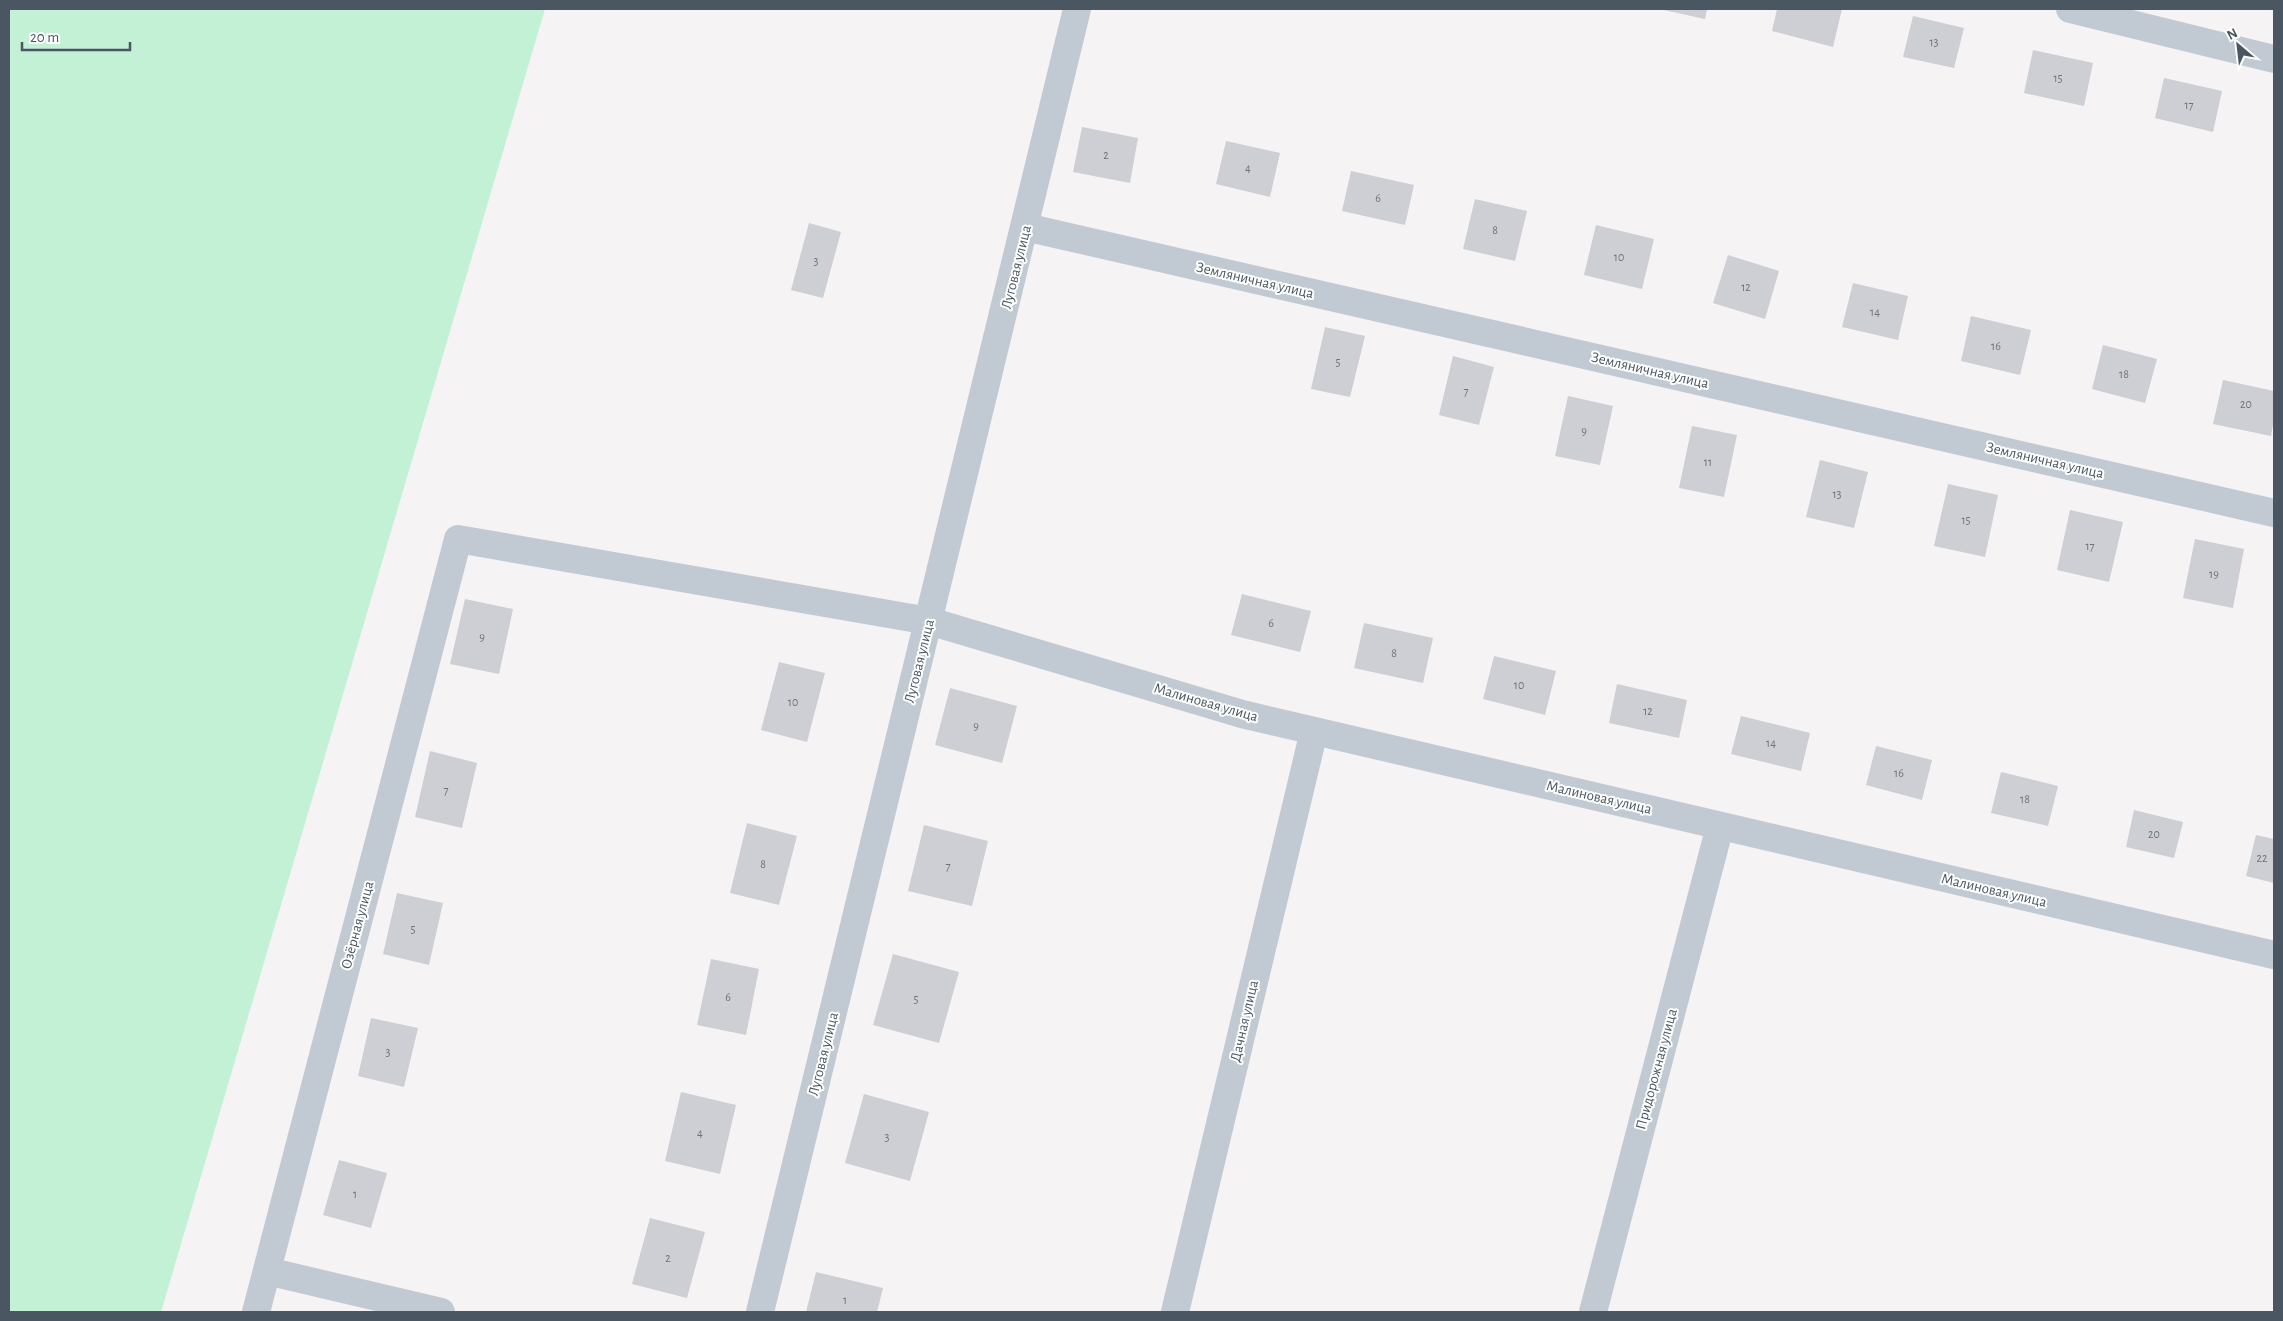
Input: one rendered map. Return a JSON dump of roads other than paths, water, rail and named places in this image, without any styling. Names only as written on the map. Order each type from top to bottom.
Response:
[{"type":"lane","name":"Луговая улица","points":[[760,1312],[1077,9]]},
{"type":"lane","points":[[2070,9],[2274,58]]},
{"type":"lane","name":"Земляничная улица","points":[[1025,227],[2274,512]]},
{"type":"lane","name":"Малиновая улица","points":[[458,539],[929,622],[1242,714],[2274,955]]},
{"type":"lane","name":"Озёрная улица","points":[[256,1312],[458,539]]},
{"type":"lane","name":"Дачная улица","points":[[1175,1312],[1314,731]]},
{"type":"lane","name":"Придорожная улица","points":[[1593,1312],[1720,826]]},
{"type":"lane","points":[[267,1271],[441,1312]]}]
